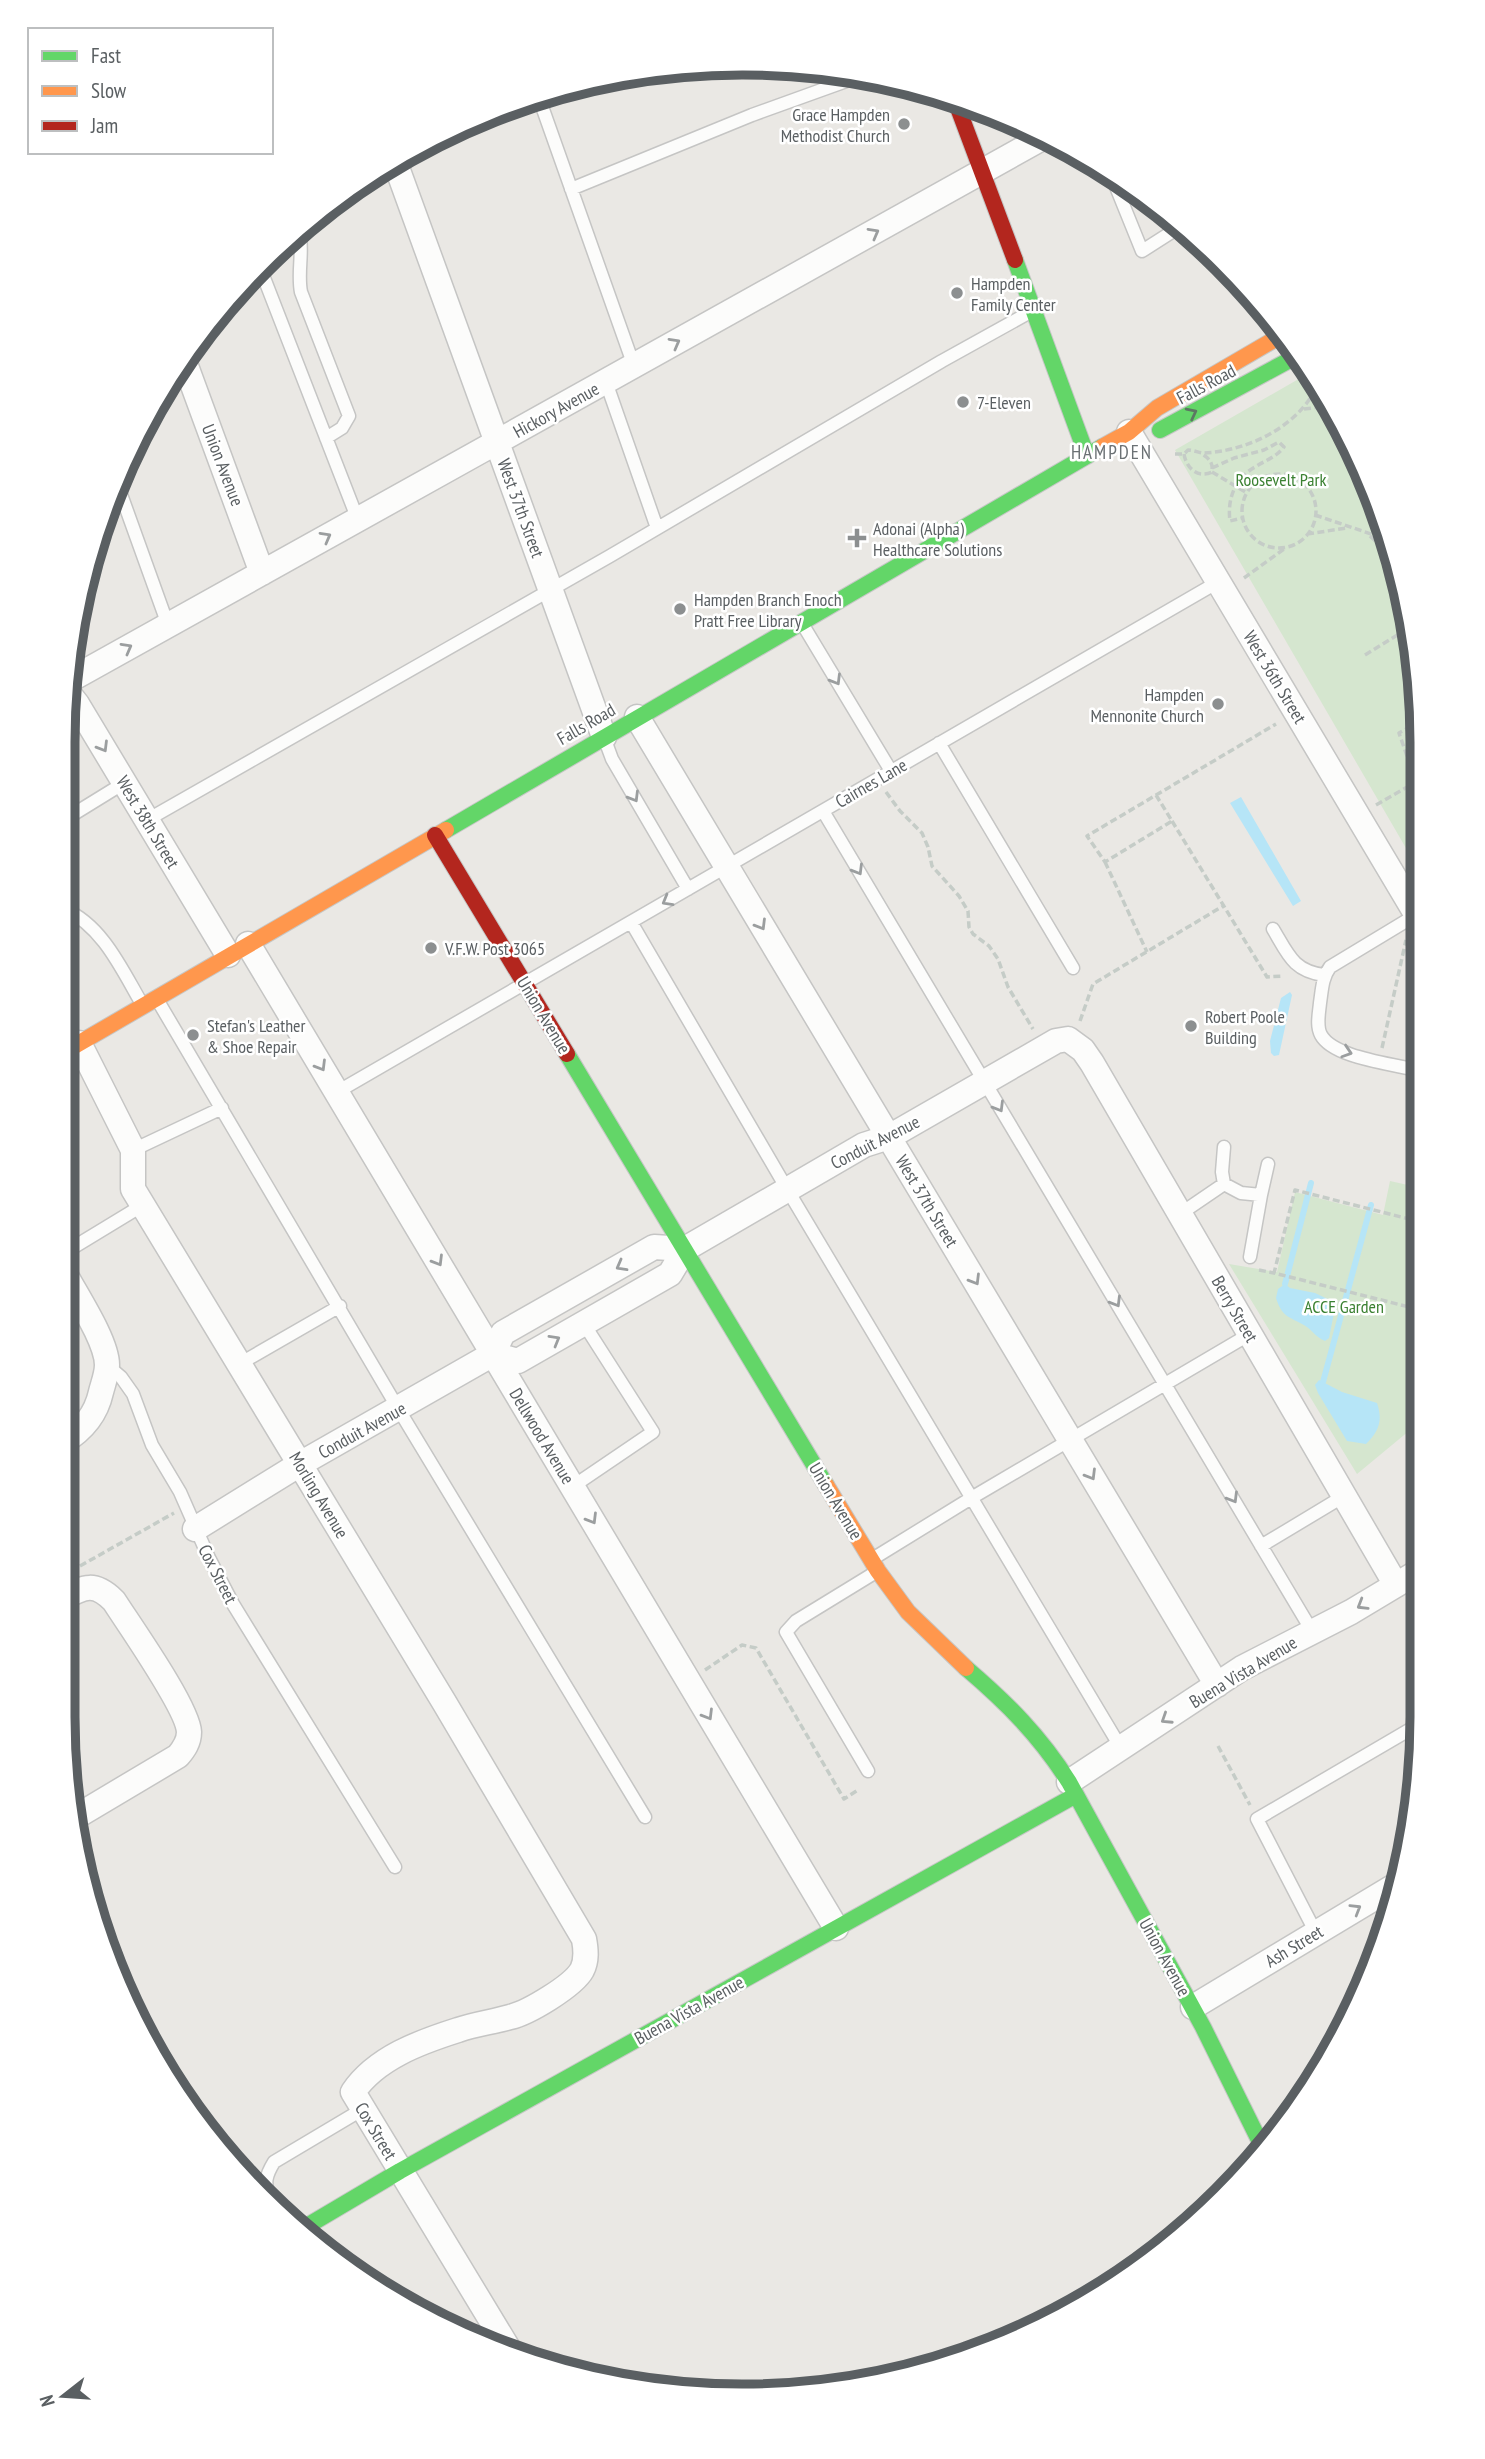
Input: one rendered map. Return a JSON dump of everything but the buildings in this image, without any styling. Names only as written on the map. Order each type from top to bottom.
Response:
[{"type":"street","points":[[959,112],[1087,456]]},
{"type":"street","name":"Hickory Avenue","points":[[79,675],[1035,142]]},
{"type":"street","name":"West 37th Street","points":[[398,172],[604,737]]},
{"type":"street","name":"Falls Road","points":[[75,1045],[1129,432],[1139,421],[1166,402],[1274,339]]},
{"type":"street","name":"Falls Road","points":[[1129,432],[1155,432],[1289,360]]},
{"type":"street","name":"Union Avenue","points":[[188,372],[253,542],[262,573]]},
{"type":"street","name":"West 36th Street","points":[[1129,432],[1410,918]]},
{"type":"street","name":"West 38th Street","points":[[77,707],[147,820],[238,950]]},
{"type":"street","name":"West 37th Street","points":[[637,717],[1217,1685]]},
{"type":"street","name":"Union Avenue","points":[[435,835],[875,1565],[908,1612],[935,1640],[1011,1707],[1043,1745],[1073,1788],[1193,2007],[1259,2139]]},
{"type":"street","name":"Dellwood Avenue","points":[[238,950],[337,1092],[836,1928]]},
{"type":"street","name":"Conduit Avenue","points":[[494,1354],[518,1362],[670,1275],[685,1249],[864,1145],[889,1138],[1073,1030]]},
{"type":"street","name":"Berry Street","points":[[1073,1030],[1396,1585]]},
{"type":"street","name":"Morling Avenue","points":[[75,1052],[133,1150],[133,1189],[241,1363],[584,1939]]},
{"type":"street","name":"Conduit Avenue","points":[[191,1518],[300,1464],[399,1410],[494,1354],[503,1333],[654,1247],[685,1249]]},
{"type":"street","name":"Cox Street","points":[[75,1293],[102,1343],[107,1366]]},
{"type":"street","points":[[75,1434],[93,1416],[100,1399],[107,1366]]},
{"type":"street","name":"Buena Vista Avenue","points":[[310,2224],[400,2171],[836,1928],[1073,1788],[1121,1748],[1271,1651],[1351,1612],[1410,1576]]},
{"type":"street","points":[[75,1592],[84,1587],[96,1588],[105,1591],[114,1601],[181,1709],[189,1734],[186,1747],[178,1756],[82,1813]]},
{"type":"street","name":"Ash Street","points":[[1193,2007],[1386,1891]]},
{"type":"street","name":"Cox Street","points":[[501,2338],[353,2092],[360,2080],[395,2055],[459,2029],[522,2013],[574,1980],[581,1971],[587,1953],[584,1939]]},
{"type":"lane","points":[[571,189],[752,115],[841,83]]},
{"type":"lane","points":[[542,107],[634,366]]},
{"type":"lane","points":[[1118,191],[1142,251],[1172,232]]},
{"type":"lane","points":[[301,243],[298,276],[301,292],[349,416],[342,428],[326,438]]},
{"type":"lane","points":[[264,278],[358,520]]},
{"type":"lane","points":[[147,820],[1033,311]]},
{"type":"lane","points":[[606,382],[657,528]]},
{"type":"lane","points":[[122,498],[168,625]]},
{"type":"lane","name":"Cairnes Lane","points":[[337,1092],[1218,582]]},
{"type":"lane","points":[[802,622],[891,771]]},
{"type":"lane","points":[[604,737],[612,759],[688,889]]},
{"type":"lane","points":[[939,743],[1073,968]]},
{"type":"lane","points":[[75,813],[124,783]]},
{"type":"lane","points":[[822,811],[1312,1631]]},
{"type":"lane","points":[[75,916],[99,935],[150,1002],[222,1108],[399,1410],[645,1817]]},
{"type":"lane","points":[[631,922],[1121,1748]]},
{"type":"lane","points":[[1410,927],[1330,967],[1324,975],[1318,1018],[1320,1033],[1328,1044],[1341,1052],[1410,1069]]},
{"type":"lane","points":[[1273,929],[1294,963],[1302,970],[1324,975]]},
{"type":"lane","points":[[133,1150],[222,1108]]},
{"type":"lane","points":[[1224,1147],[1224,1184]]},
{"type":"lane","points":[[1250,1257],[1268,1164]]},
{"type":"lane","points":[[1180,1214],[1224,1184]]},
{"type":"lane","points":[[1224,1184],[1241,1193],[1261,1195]]},
{"type":"lane","points":[[75,1247],[143,1205]]},
{"type":"lane","points":[[241,1363],[340,1306]]},
{"type":"lane","points":[[572,1487],[653,1432],[584,1324]]},
{"type":"lane","points":[[868,1771],[786,1632],[796,1621],[972,1497],[1250,1334]]},
{"type":"lane","name":"Cox Street","points":[[107,1366],[121,1377],[133,1394],[152,1445],[233,1604],[395,1867]]},
{"type":"lane","points":[[1261,1546],[1345,1496]]},
{"type":"lane","points":[[1315,1933],[1257,1819],[1409,1729]]},
{"type":"lane","points":[[267,2183],[266,2175],[274,2162],[363,2109]]},
{"type":"path","points":[[1201,453],[1233,448],[1261,438],[1279,428],[1302,409],[1311,395]]},
{"type":"path","points":[[1302,409],[1319,407]]},
{"type":"path","points":[[1242,518],[1230,521],[1229,500],[1235,486],[1248,471],[1278,455],[1284,447],[1279,442],[1264,450],[1234,458],[1212,470],[1206,475],[1193,471],[1185,462],[1184,453],[1188,450],[1209,458],[1212,470],[1235,486],[1247,493]]},
{"type":"path","points":[[1285,548],[1270,548],[1257,542],[1247,530],[1241,505],[1255,482],[1278,474],[1299,478],[1312,494],[1315,515],[1307,534]]},
{"type":"path","points":[[1315,515],[1377,537]]},
{"type":"path","points":[[1244,578],[1307,534],[1352,528]]},
{"type":"path","points":[[1368,535],[1379,546]]},
{"type":"path","points":[[1365,655],[1400,633]]},
{"type":"path","points":[[1147,952],[1105,862],[1087,836],[1281,721]]},
{"type":"path","points":[[1409,727],[1399,733],[1410,765]]},
{"type":"path","points":[[1376,805],[1410,785]]},
{"type":"path","points":[[883,788],[900,811],[922,833],[932,866],[959,896],[968,911],[969,928],[973,934],[989,946],[998,959],[1008,987],[1036,1034]]},
{"type":"path","points":[[1156,795],[1267,977],[1283,976]]},
{"type":"path","points":[[1105,862],[1172,821]]},
{"type":"path","points":[[1073,1030],[1093,985],[1223,906]]},
{"type":"path","points":[[1381,1050],[1410,940]]},
{"type":"path","points":[[1410,1219],[1295,1190],[1274,1273],[1410,1307]]},
{"type":"path","points":[[79,1566],[191,1518]]},
{"type":"path","points":[[719,1660],[742,1645],[756,1648],[844,1799],[858,1790]]},
{"type":"path","points":[[1218,1746],[1257,1819]]},
{"type":"green space","name":"Roosevelt Park","points":[[1301,378],[1320,409],[1359,487],[1387,570],[1397,612],[1408,699],[1410,855],[1175,450]]},
{"type":"green space","name":"ACCE Garden","points":[[1390,1181],[1410,1186],[1410,1430],[1357,1474],[1229,1264],[1277,1272],[1295,1192],[1383,1215]]},
{"type":"water","points":[[1241,797],[1301,901],[1293,906],[1230,803]]},
{"type":"water","points":[[1290,992],[1292,995],[1279,1055],[1274,1056],[1271,1053],[1270,1041],[1281,998]]},
{"type":"water","points":[[1285,1284],[1336,1303],[1329,1338],[1325,1341],[1283,1312],[1276,1298],[1278,1289]]},
{"type":"water","points":[[1319,1380],[1342,1392],[1377,1403],[1379,1425],[1366,1444],[1347,1441],[1318,1393],[1315,1385]]},
{"type":"waterway","points":[[1285,1284],[1311,1183]]},
{"type":"waterway","points":[[1323,1382],[1371,1205]]},
{"type":"traffic: fast","points":[[1015,260],[1087,456]]},
{"type":"traffic: fast","points":[[1160,430],[1289,360]]},
{"type":"traffic: fast","points":[[446,830],[1102,447]]},
{"type":"traffic: fast","points":[[567,1054],[826,1485]]},
{"type":"traffic: fast","points":[[966,1668],[1022,1721],[1069,1782],[1203,2027],[1258,2139]]},
{"type":"traffic: fast","points":[[310,2224],[400,2171],[1076,1795]]},
{"type":"traffic: slow","points":[[1102,447],[1129,432],[1157,408],[1274,339]]},
{"type":"traffic: slow","points":[[75,1046],[446,830]]},
{"type":"traffic: slow","points":[[826,1485],[878,1571],[908,1612],[966,1668]]},
{"type":"traffic: jam","points":[[959,112],[1015,260]]},
{"type":"traffic: jam","points":[[435,835],[567,1054]]},
{"type":"place","name":"Grace Hampden Methodist Church","points":[[904,124]]},
{"type":"place","name":"Hampden Family Center","points":[[957,293]]},
{"type":"place","name":"7-Eleven","points":[[963,402]]},
{"type":"place","name":"Adonai (Alpha) Healthcare Solutions","points":[[857,538]]},
{"type":"place","name":"Hampden Branch Enoch Pratt Free Library","points":[[680,609]]},
{"type":"place","name":"Hampden Mennonite Church","points":[[1218,704]]},
{"type":"place","name":"V.F.W. Post 3065","points":[[431,948]]},
{"type":"place","name":"Robert Poole Building","points":[[1191,1026]]},
{"type":"place","name":"Stefan's Leather & Shoe Repair","points":[[193,1035]]},
{"type":"district","name":"HAMPDEN","points":[[1112,452]]}]
